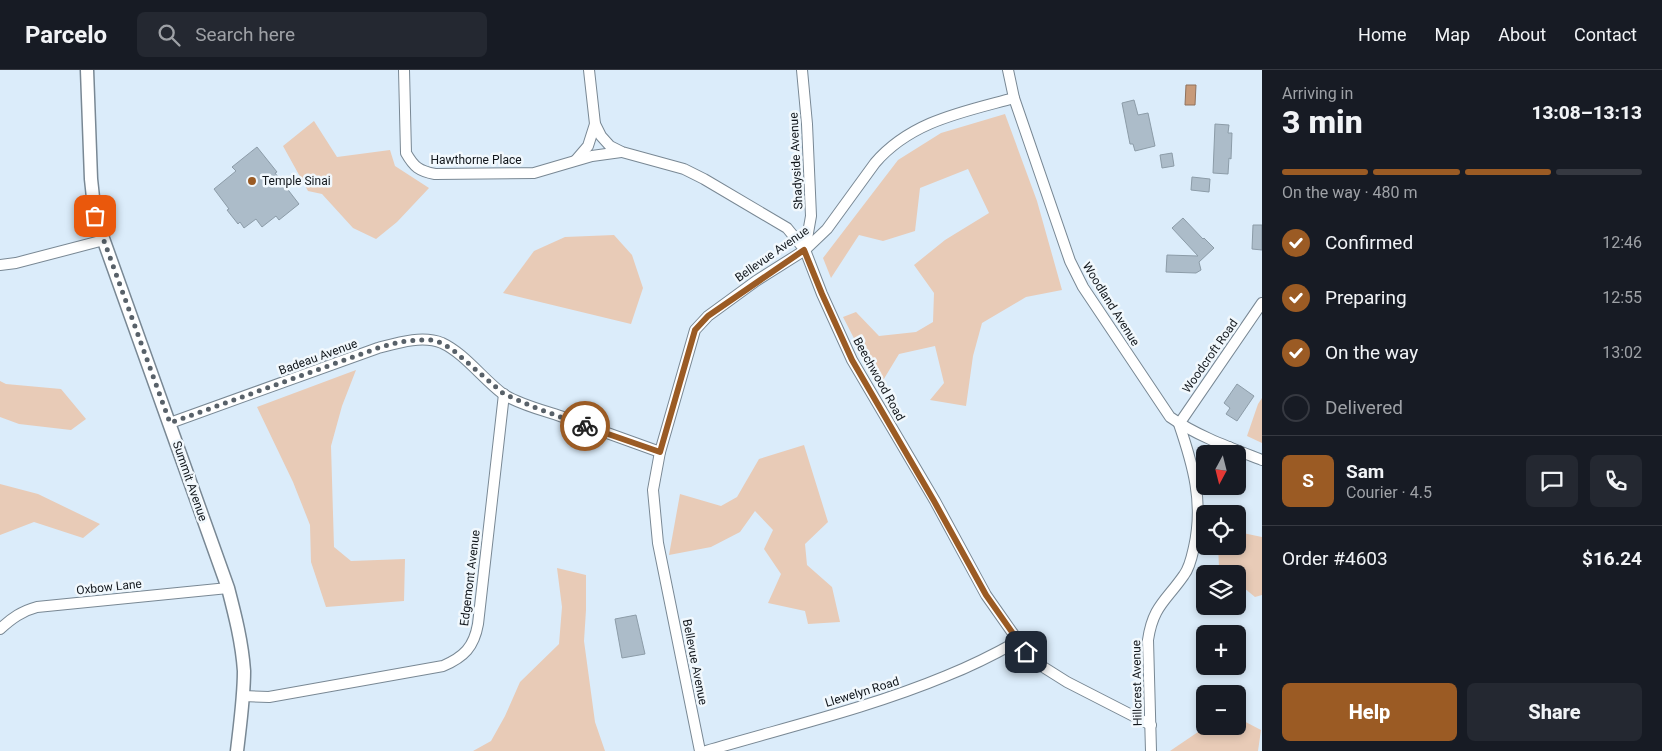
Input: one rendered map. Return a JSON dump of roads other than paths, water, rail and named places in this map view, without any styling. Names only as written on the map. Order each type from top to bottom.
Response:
[{"type":"street","name":"Summit Avenue","points":[[87,70],[91,180],[95,216],[228,588],[241,643],[244,671],[237,751]]},
{"type":"street","name":"Hawthorne Place","points":[[404,70],[406,152],[412,163],[422,171],[435,174],[534,173],[592,156],[622,152]]},
{"type":"street","name":"Beechwood Road","points":[[589,70],[595,124],[601,136],[610,146],[622,152],[684,169],[787,228],[804,250],[852,360],[986,595],[1026,652],[1040,666],[1067,682],[1151,725]]},
{"type":"street","name":"Shadyside Avenue","points":[[802,70],[807,124],[811,216],[804,250]]},
{"type":"street","name":"Woodland Avenue","points":[[1008,70],[1014,98],[1070,261],[1083,287],[1170,417],[1179,424],[1225,445]]},
{"type":"street","name":"Bellevue Avenue","points":[[700,751],[658,543],[653,490],[660,452],[695,330],[708,316],[804,250],[836,219],[883,154],[902,138],[926,124],[1014,98]]},
{"type":"street","points":[[576,160],[588,146],[595,124]]},
{"type":"street","points":[[0,265],[16,264],[104,240]]},
{"type":"street","name":"Woodcroft Road","points":[[1179,424],[1262,303]]},
{"type":"street","name":"Badeau Avenue","points":[[170,423],[378,348],[399,342],[432,340],[442,343],[453,350],[504,394],[536,408],[660,452]]},
{"type":"street","name":"Edgemont Avenue","points":[[243,696],[269,697],[443,666],[465,654],[472,643],[478,624],[504,394]]},
{"type":"street","name":"Hillcrest Avenue","points":[[1151,751],[1148,640],[1150,623],[1157,610],[1185,574],[1191,562],[1199,512],[1194,477],[1179,424]]},
{"type":"street","name":"Woodland Avenue","points":[[1246,454],[1262,460]]},
{"type":"street","name":"Oxbow Lane","points":[[0,629],[12,618],[24,611],[37,607],[228,588]]},
{"type":"street","name":"Llewelyn Road","points":[[706,751],[848,711],[905,692],[976,663],[1018,641]]},
{"type":"place","name":"Temple Sinai","points":[[252,181]]}]
